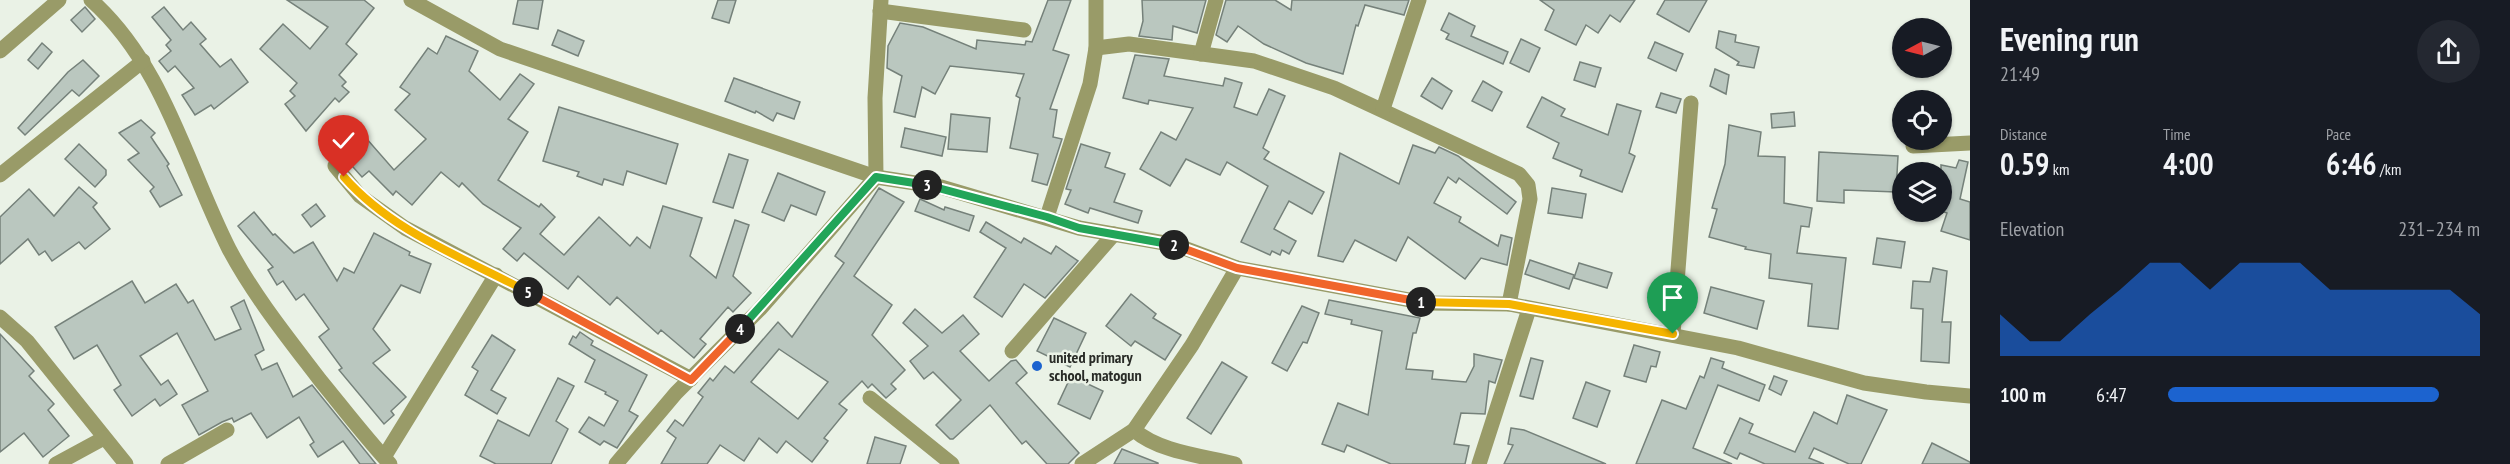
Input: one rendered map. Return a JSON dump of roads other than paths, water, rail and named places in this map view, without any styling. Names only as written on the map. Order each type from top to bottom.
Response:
[{"type":"street","points":[[0,51],[59,0]]},
{"type":"street","points":[[91,0],[107,14],[143,61],[180,134],[230,249],[277,326],[387,461],[496,275]]},
{"type":"street","points":[[411,0],[500,49],[876,177],[941,187],[1079,228],[1176,245],[1237,268],[1426,303],[1509,304],[1738,348],[1864,382],[1970,396]]},
{"type":"street","points":[[1047,217],[1088,93],[1096,48],[1096,0]]},
{"type":"street","points":[[1201,54],[1216,0]]},
{"type":"street","points":[[1383,109],[1419,0]]},
{"type":"street","points":[[616,464],[676,393],[760,309],[876,177],[875,98],[880,6],[1024,30]]},
{"type":"street","points":[[1096,48],[1129,44],[1254,61],[1334,88],[1519,174],[1528,185],[1530,199],[1509,304]]},
{"type":"street","points":[[0,175],[143,61]]},
{"type":"street","points":[[1673,334],[1690,103]]},
{"type":"street","points":[[1952,144],[1970,143]]},
{"type":"street","points":[[335,166],[360,196],[405,228],[691,380]]},
{"type":"street","points":[[1012,351],[1114,234]]},
{"type":"street","points":[[1082,464],[1134,430],[1192,345],[1237,268]]},
{"type":"street","points":[[1479,464],[1529,309]]},
{"type":"street","points":[[0,317],[27,341],[126,464]]},
{"type":"street","points":[[870,398],[952,464]]},
{"type":"street","points":[[168,464],[227,430]]},
{"type":"street","points":[[1134,430],[1143,438],[1166,446],[1235,464]]},
{"type":"street","points":[[56,464],[104,438]]},
{"type":"place","name":"united primary school, matogun","points":[[1037,366]]}]
